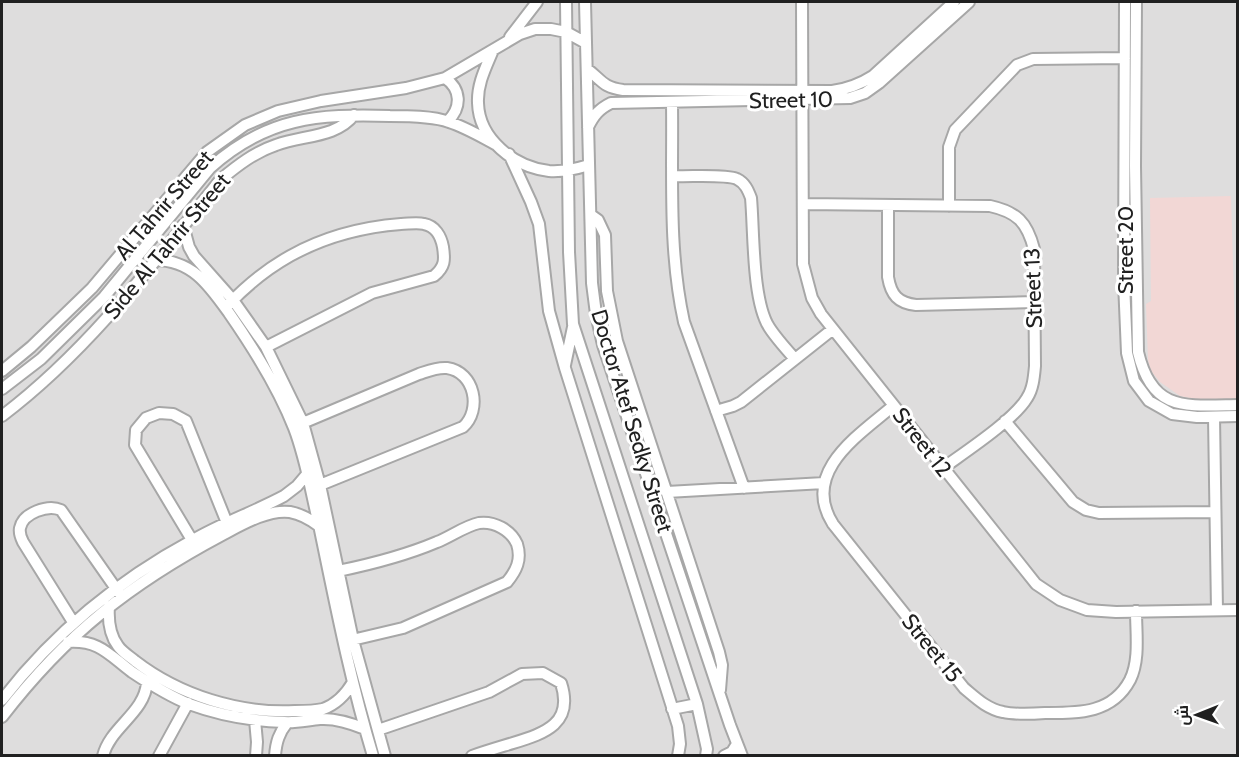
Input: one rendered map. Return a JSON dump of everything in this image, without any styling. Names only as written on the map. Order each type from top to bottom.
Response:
[{"type":"street","points":[[507,41],[537,2]]},
{"type":"street","name":"Doctor Atef Sedky Street","points":[[566,2],[573,324],[697,704],[706,752]]},
{"type":"street","name":"Doctor Atef Sedky Street","points":[[585,2],[592,283],[596,314],[603,345],[742,756]]},
{"type":"street","name":"Street 12","points":[[802,2],[803,264],[812,297],[821,314],[1036,584],[1060,600],[1087,610],[1238,610]]},
{"type":"street","name":"Street 10","points":[[588,127],[593,116],[601,108],[611,103],[804,96],[846,89],[860,84],[873,75],[954,2]]},
{"type":"street","name":"Street 10","points":[[587,69],[610,88],[623,90],[850,98],[865,93],[879,83],[969,2]]},
{"type":"street","name":"Street 20","points":[[1125,2],[1138,352],[1143,373],[1156,391],[1174,403],[1196,406],[1238,405]]},
{"type":"street","name":"Street 20","points":[[1136,2],[1128,62],[1124,282],[1127,353],[1134,381],[1149,401],[1172,414],[1238,417]]},
{"type":"street","points":[[507,41],[535,29],[551,28],[566,32],[586,43]]},
{"type":"street","name":"Al Tahrir Street","points":[[2,371],[32,347],[92,288],[197,163],[230,134],[261,117],[278,111],[343,96],[406,88],[445,78],[507,41]]},
{"type":"street","points":[[493,50],[481,79],[478,103],[483,127],[495,144]]},
{"type":"street","points":[[949,206],[949,147],[955,130],[1017,65],[1033,59],[1128,62]]},
{"type":"street","points":[[445,78],[451,82],[458,95],[457,109],[448,121]]},
{"type":"street","points":[[672,102],[674,247],[679,301],[684,322],[744,488]]},
{"type":"street","name":"Al Tahrir Street","points":[[2,389],[41,359],[104,297],[196,184],[225,154],[280,125],[328,115],[448,121],[495,144],[537,169],[568,171],[589,165]]},
{"type":"street","name":"Side Al Tahrir Street","points":[[2,416],[71,357],[116,308],[220,180],[257,153],[278,144],[341,128],[354,115]]},
{"type":"street","points":[[509,154],[539,224],[549,311],[678,726],[678,756]]},
{"type":"street","points":[[673,176],[724,177],[737,179],[746,186],[751,198],[761,310],[768,326],[795,359]]},
{"type":"street","name":"Street 13","points":[[803,204],[990,206],[1006,210],[1020,219],[1030,233],[1034,249],[1034,381],[1028,397],[1018,411],[943,468]]},
{"type":"street","points":[[888,205],[888,277],[890,288],[896,297],[905,303],[916,305],[1035,302]]},
{"type":"street","points":[[591,215],[598,220],[605,235],[607,291],[614,333],[719,652],[722,665],[720,693]]},
{"type":"street","points":[[229,304],[273,267],[306,248],[337,236],[385,226],[414,224],[431,226],[438,232],[442,240],[445,262],[435,276],[372,293],[266,347]]},
{"type":"street","points":[[183,225],[185,237],[194,256],[229,304],[266,347],[320,485],[338,571],[353,682],[373,756]]},
{"type":"street","points":[[155,260],[167,260],[190,269],[229,304],[298,424],[319,526],[348,641],[385,756]]},
{"type":"street","points":[[104,297],[116,308]]},
{"type":"street","points":[[565,368],[573,324]]},
{"type":"street","points":[[716,411],[741,402],[833,329]]},
{"type":"street","points":[[32,347],[41,359]]},
{"type":"street","points":[[298,424],[438,368],[452,369],[462,376],[474,395],[473,415],[463,427],[320,485]]},
{"type":"street","points":[[667,492],[824,483],[830,468],[843,448],[893,406]]},
{"type":"street","points":[[192,540],[135,445],[136,430],[146,418],[159,413],[173,414],[186,421],[229,527]]},
{"type":"street","points":[[1214,417],[1217,610]]},
{"type":"street","points":[[1005,421],[1073,502],[1086,510],[1099,513],[1215,512]]},
{"type":"street","points":[[2,717],[24,688],[68,642],[109,606],[118,592],[164,568],[284,496],[308,473]]},
{"type":"street","name":"Street 15","points":[[824,483],[823,502],[833,524],[964,688],[981,703],[992,708],[1003,712],[1026,714],[1084,712],[1103,707],[1119,696],[1130,680],[1136,660],[1136,611]]},
{"type":"street","points":[[73,622],[23,542],[20,527],[23,520],[49,507],[61,510],[118,592]]},
{"type":"street","points":[[2,700],[19,678],[73,622],[192,540],[273,513],[289,512],[305,516],[319,526]]},
{"type":"street","points":[[338,571],[383,562],[438,542],[477,524],[489,523],[500,526],[510,533],[518,550],[516,571],[507,582],[403,628],[348,641]]},
{"type":"street","points":[[109,606],[110,628],[119,648],[168,682],[221,709],[286,711],[322,709],[335,703],[346,694],[353,682]]},
{"type":"street","points":[[68,642],[92,643],[102,648],[147,682],[188,703],[221,709],[255,720],[287,723],[322,718],[337,719],[365,729]]},
{"type":"street","points":[[378,730],[489,692],[522,674],[543,673],[553,676],[561,683],[565,694],[564,708],[559,719],[550,729],[540,735],[472,756]]},
{"type":"street","points":[[103,756],[105,745],[110,738],[143,700],[147,682]]},
{"type":"street","points":[[159,756],[188,703]]},
{"type":"street","points":[[672,710],[697,704]]},
{"type":"street","points":[[255,720],[256,756]]},
{"type":"street","points":[[275,756],[280,732],[287,723]]},
{"type":"street","points":[[706,752],[723,756],[732,752],[737,744]]},
{"type":"shaded area","points":[[2,2],[1237,2],[1237,755],[2,755]]},
{"type":"shaded area","points":[[1231,196],[1237,397],[1235,400],[1194,399],[1180,396],[1160,382],[1151,371],[1148,360],[1146,304],[1151,301],[1150,198]]}]
